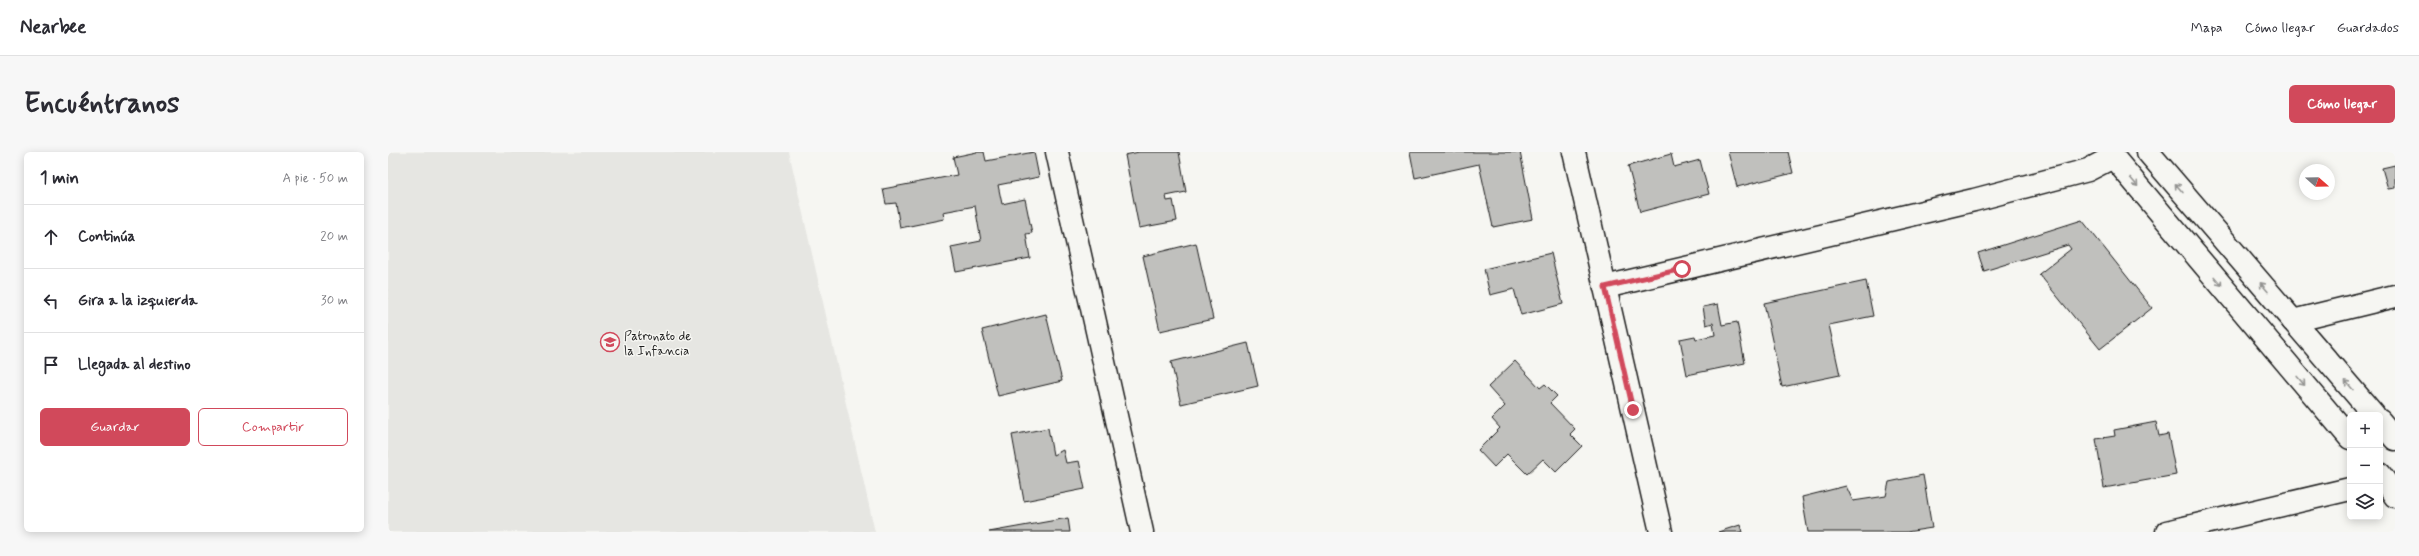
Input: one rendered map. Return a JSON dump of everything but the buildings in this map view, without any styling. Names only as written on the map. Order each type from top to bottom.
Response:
[{"type":"street","points":[[1057,152],[1142,532]]},
{"type":"street","points":[[1574,152],[1661,532]]},
{"type":"street","points":[[2148,152],[2371,412]]},
{"type":"street","points":[[1605,287],[1974,200],[2088,170],[2111,155],[2347,434]]},
{"type":"street","points":[[2293,320],[2395,296]]},
{"type":"street","points":[[2383,425],[2395,439]]},
{"type":"street","points":[[2167,532],[2347,490]]},
{"type":"shaded area","name":"Patronato de la Infancia","points":[[388,152],[789,152],[875,532],[388,532]]},
{"type":"place","name":"Patronato de la Infancia","points":[[610,342]]},
{"type":"route","points":[[1633,410],[1605,287],[1682,269]]}]
